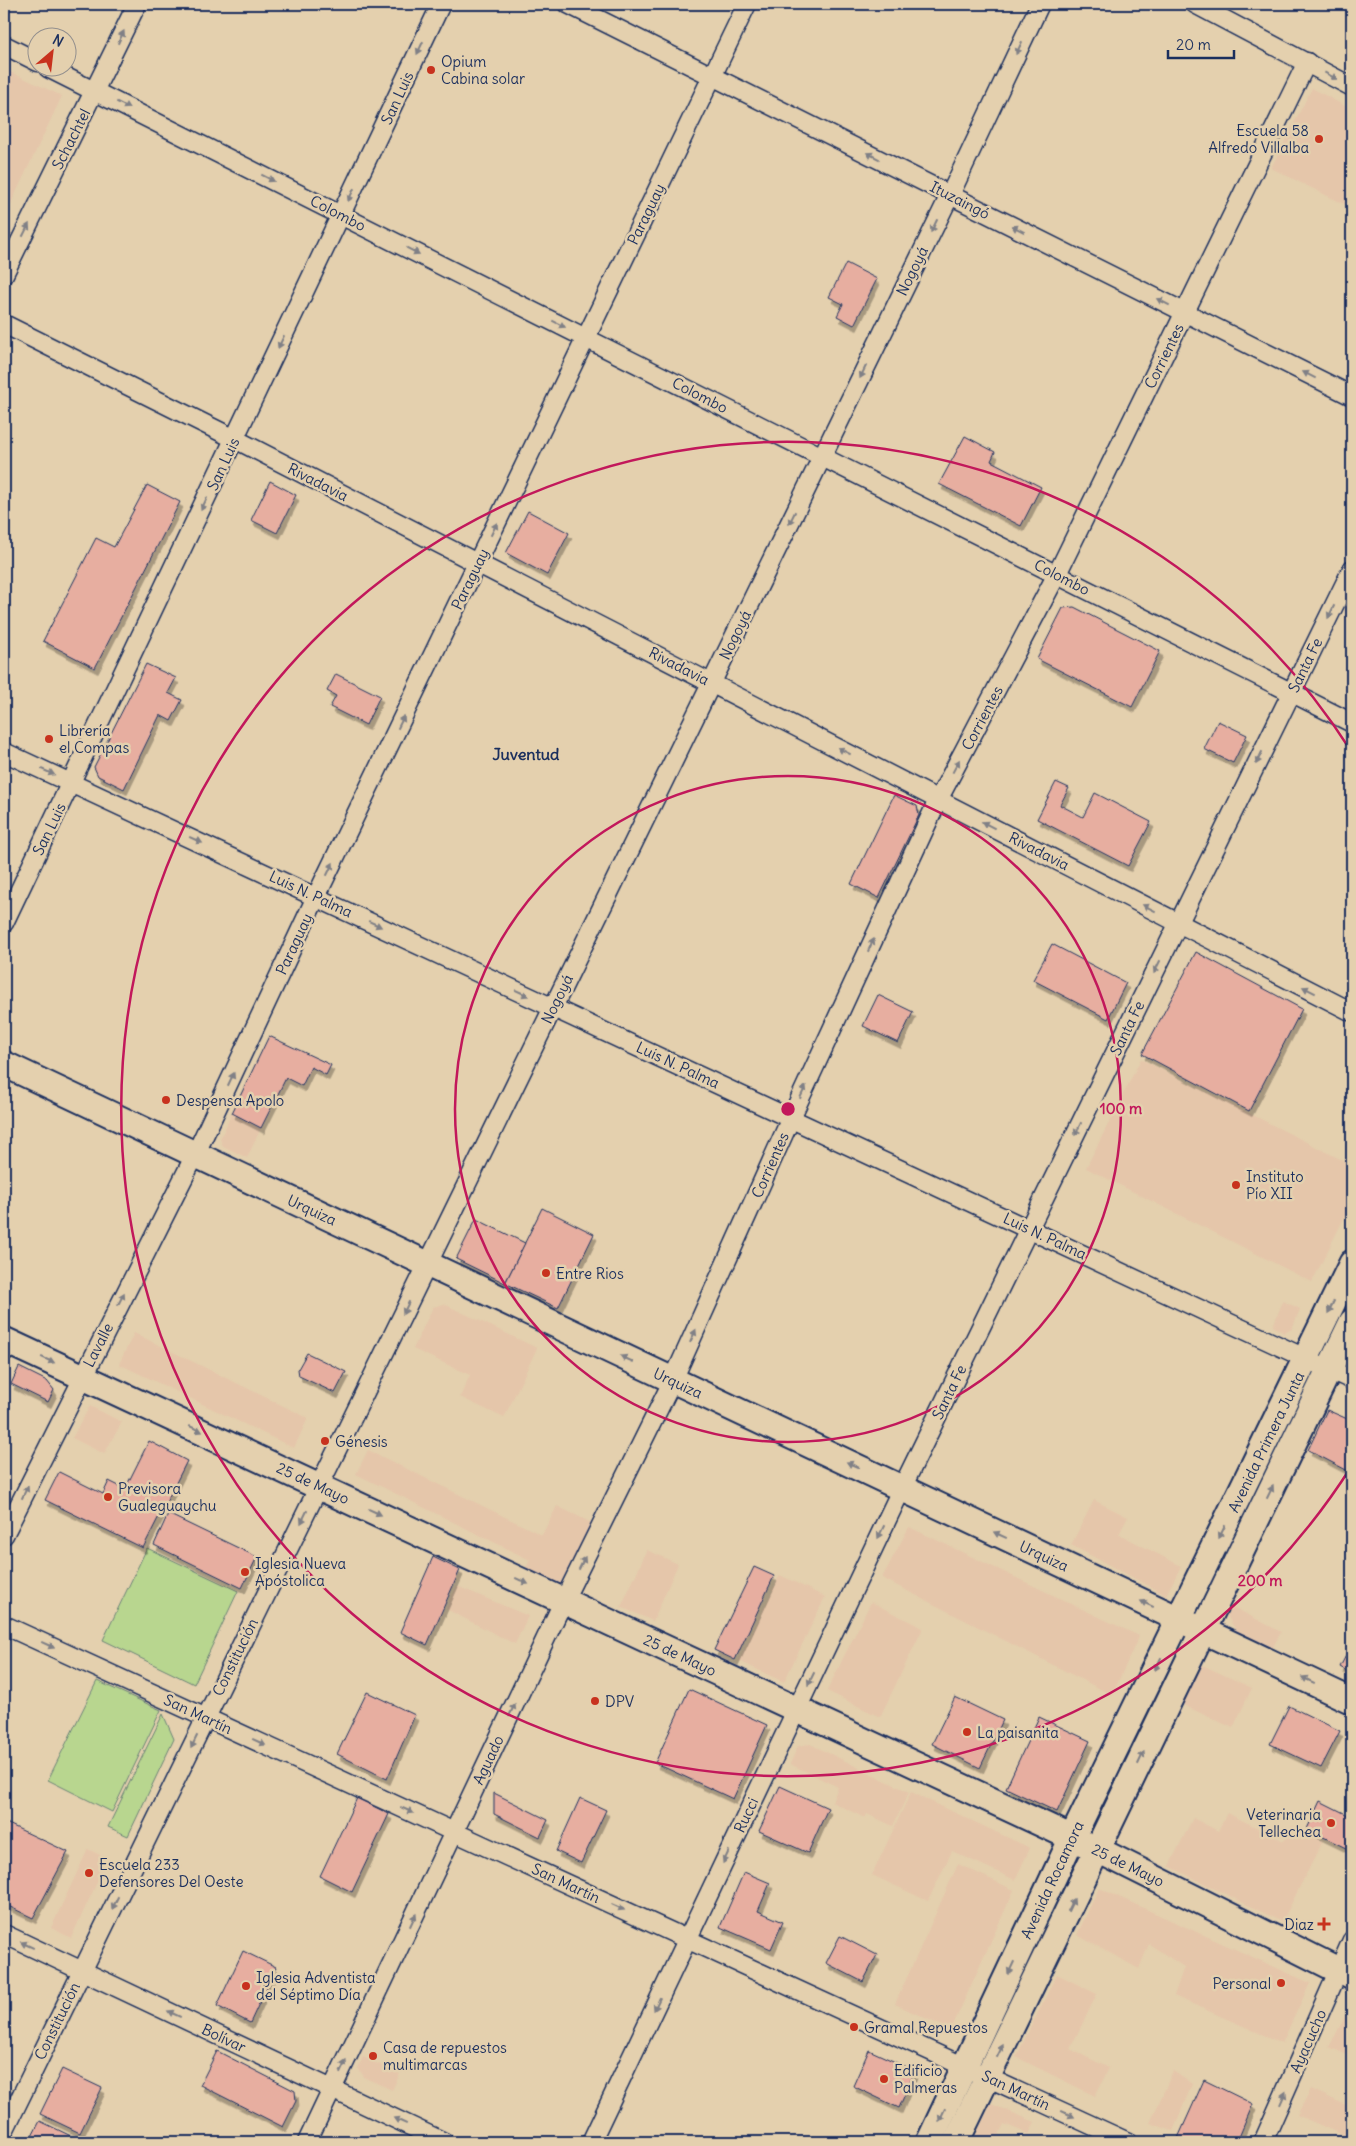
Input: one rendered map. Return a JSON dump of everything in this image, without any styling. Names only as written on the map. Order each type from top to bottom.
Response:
[{"type":"street","name":"Schachtel","points":[[4,274],[137,4]]},
{"type":"street","name":"San Luis","points":[[4,923],[441,4]]},
{"type":"street","name":"Ituzaingó","points":[[568,4],[1352,396]]},
{"type":"street","name":"Paraguay","points":[[195,1155],[316,897],[747,4]]},
{"type":"street","name":"Nogoyá","points":[[428,1264],[950,194],[1040,4]]},
{"type":"street","points":[[1196,4],[1352,86]]},
{"type":"street","points":[[4,45],[28,57]]},
{"type":"street","name":"Corrientes","points":[[673,1380],[791,1118],[938,800],[1057,574],[1307,62]]},
{"type":"street","name":"Colombo","points":[[68,78],[1352,722]]},
{"type":"street","name":"Rivadavia","points":[[4,324],[235,439],[1352,1012]]},
{"type":"street","name":"Santa Fe","points":[[902,1488],[1352,568]]},
{"type":"street","name":"Luis N. Palma","points":[[4,752],[1352,1380]]},
{"type":"street","name":"Urquiza","points":[[4,1064],[1352,1701]]},
{"type":"street","name":"Lavalle","points":[[4,1536],[82,1376],[195,1155]]},
{"type":"street","name":"Avenida Primera Junta","points":[[1179,1620],[1352,1263]]},
{"type":"street","name":"Constitución","points":[[4,2131],[428,1264]]},
{"type":"street","name":"Avenida Primera Junta","points":[[1202,1630],[1352,1322]]},
{"type":"street","name":"25 de Mayo","points":[[4,1340],[1098,1850],[1346,1974]]},
{"type":"street","name":"Aguado","points":[[307,2142],[564,1600],[673,1380]]},
{"type":"street","name":"Rucci","points":[[591,2142],[902,1488]]},
{"type":"street","name":"Avenida Rocamora","points":[[929,2142],[1072,1838],[1179,1620]]},
{"type":"street","name":"San Martín","points":[[4,1625],[1128,2142]]},
{"type":"street","name":"Avenida Rocamora","points":[[956,2142],[1098,1850],[1202,1630]]},
{"type":"street","name":"Bolívar","points":[[4,1934],[444,2142]]},
{"type":"street","name":"Ayacucho","points":[[1263,2142],[1346,1974],[1352,1940]]},
{"type":"shaded area","points":[[4,69],[62,96],[4,218]]},
{"type":"shaded area","name":"Escuela 58 Alfredo Villalba","points":[[1312,88],[1352,110],[1352,208],[1271,168]]},
{"type":"shaded area","name":"Instituto Pío XII","points":[[1141,1059],[1352,1165],[1352,1202],[1312,1282],[1086,1168]]},
{"type":"shaded area","points":[[232,1113],[261,1128],[247,1158],[223,1146],[220,1139]]},
{"type":"shaded area","points":[[1283,1301],[1300,1309],[1292,1329],[1284,1333],[1273,1326]]},
{"type":"shaded area","points":[[444,1304],[537,1348],[504,1418],[460,1397],[470,1375],[413,1349],[433,1307]]},
{"type":"shaded area","points":[[134,1333],[308,1418],[294,1448],[119,1364]]},
{"type":"shaded area","points":[[90,1406],[122,1422],[104,1454],[72,1438]]},
{"type":"shaded area","points":[[368,1450],[542,1535],[557,1506],[592,1523],[562,1586],[526,1568],[530,1560],[356,1474]]},
{"type":"shaded area","points":[[1094,1500],[1128,1517],[1119,1534],[1181,1566],[1166,1595],[1071,1545]]},
{"type":"shaded area","points":[[909,1527],[1139,1636],[1112,1695],[882,1578]]},
{"type":"shaded area","points":[[647,1550],[678,1564],[653,1621],[621,1607]]},
{"type":"shaded area","points":[[780,1575],[825,1597],[784,1682],[739,1661]]},
{"type":"shaded area","points":[[457,1586],[528,1616],[515,1644],[446,1609]]},
{"type":"shaded area","points":[[871,1602],[923,1628],[880,1717],[827,1691]]},
{"type":"shaded area","points":[[1231,1606],[1281,1632],[1272,1649],[1237,1632],[1226,1614]]},
{"type":"shaded area","points":[[1200,1664],[1252,1688],[1233,1728],[1181,1704]]},
{"type":"shaded area","points":[[810,1744],[909,1792],[893,1826],[867,1814],[865,1818],[832,1802],[838,1787],[790,1764],[798,1746]]},
{"type":"shaded area","points":[[911,1792],[1030,1848],[1015,1880],[952,1851],[928,1901],[872,1875]]},
{"type":"shaded area","points":[[1227,1813],[1284,1841],[1292,1826],[1323,1841],[1282,1922],[1169,1866],[1193,1818],[1218,1831]]},
{"type":"shaded area","points":[[88,1849],[108,1859],[71,1938],[51,1928]]},
{"type":"shaded area","points":[[958,1864],[1014,1890],[951,2030],[895,2004]]},
{"type":"shaded area","points":[[1099,1888],[1310,1983],[1282,2043],[1174,1996],[1184,1967],[1149,1944],[1139,1969],[1077,1935]]},
{"type":"shaded area","points":[[1057,1974],[1097,1994],[1070,2049],[1109,2068],[1095,2096],[1016,2057]]},
{"type":"shaded area","points":[[1352,2007],[1352,2057],[1329,2047],[1349,2009]]},
{"type":"shaded area","points":[[363,2057],[400,2074],[392,2090],[365,2078],[358,2068]]},
{"type":"shaded area","points":[[1173,2071],[1192,2084],[1173,2131],[1150,2123]]},
{"type":"shaded area","points":[[1311,2089],[1352,2108],[1352,2139],[1297,2115]]},
{"type":"shaded area","points":[[991,2104],[1035,2122],[1029,2134],[1004,2124],[995,2142],[972,2142]]},
{"type":"green space","points":[[147,1548],[238,1591],[194,1684],[103,1640]]},
{"type":"green space","points":[[97,1681],[161,1710],[112,1812],[48,1780]]},
{"type":"green space","points":[[163,1714],[174,1739],[128,1836],[108,1827]]},
{"type":"building","points":[[846,263],[877,279],[854,325],[837,316],[843,304],[829,297]]},
{"type":"building","points":[[965,436],[995,452],[991,461],[1041,487],[1021,526],[939,484]]},
{"type":"building","points":[[270,481],[296,495],[277,533],[251,520]]},
{"type":"building","points":[[147,485],[180,502],[95,668],[43,641],[96,538],[114,547]]},
{"type":"building","points":[[528,511],[569,533],[547,575],[506,553]]},
{"type":"building","points":[[1074,607],[1160,651],[1132,707],[1037,659],[1063,608]]},
{"type":"building","points":[[146,664],[176,678],[168,693],[182,700],[171,721],[160,715],[124,789],[98,776],[94,767]]},
{"type":"building","points":[[336,674],[380,696],[366,725],[330,707],[336,696],[327,691]]},
{"type":"building","points":[[1218,721],[1247,735],[1233,763],[1204,749]]},
{"type":"building","points":[[1056,782],[1069,788],[1060,805],[1083,817],[1095,793],[1151,822],[1128,866],[1037,819]]},
{"type":"building","points":[[894,795],[917,806],[919,815],[879,898],[851,884]]},
{"type":"building","points":[[1052,944],[1126,983],[1108,1019],[1033,980]]},
{"type":"building","points":[[1196,952],[1302,1009],[1249,1111],[1142,1054]]},
{"type":"building","points":[[878,995],[913,1012],[898,1043],[863,1026]]},
{"type":"building","points":[[269,1036],[331,1065],[326,1075],[311,1067],[302,1086],[286,1078],[261,1128],[232,1113]]},
{"type":"building","points":[[542,1208],[594,1234],[558,1308],[505,1283]]},
{"type":"building","points":[[476,1219],[525,1243],[505,1283],[456,1259]]},
{"type":"building","points":[[307,1353],[346,1372],[335,1393],[299,1376],[298,1369]]},
{"type":"building","points":[[19,1367],[47,1381],[54,1390],[48,1402],[11,1384]]},
{"type":"building","points":[[1327,1410],[1352,1421],[1352,1473],[1308,1450]]},
{"type":"building","name":"Previsora Gualeguaychu","points":[[149,1441],[187,1461],[143,1548],[45,1500],[59,1472],[103,1494],[109,1481],[125,1489]]},
{"type":"building","points":[[168,1514],[257,1557],[242,1588],[154,1545]]},
{"type":"building","points":[[433,1557],[460,1570],[427,1645],[400,1632]]},
{"type":"building","points":[[754,1567],[774,1576],[735,1660],[714,1650]]},
{"type":"building","points":[[1352,1644],[1352,1674],[1340,1667]]},
{"type":"building","points":[[689,1689],[767,1725],[733,1799],[655,1763]]},
{"type":"building","points":[[367,1692],[415,1715],[387,1779],[337,1754]]},
{"type":"building","name":"La paisanita","points":[[955,1697],[1003,1720],[980,1768],[932,1744]]},
{"type":"building","points":[[1289,1706],[1340,1731],[1321,1768],[1270,1744]]},
{"type":"building","points":[[1039,1717],[1090,1741],[1057,1812],[1006,1788]]},
{"type":"building","points":[[780,1786],[828,1808],[808,1853],[759,1831]]},
{"type":"building","points":[[494,1793],[548,1820],[540,1837],[494,1814]]},
{"type":"building","points":[[357,1798],[389,1814],[352,1892],[320,1876]]},
{"type":"building","points":[[580,1798],[606,1810],[581,1863],[556,1851]]},
{"type":"building","name":"Veterinaria Tellechea","points":[[1320,1801],[1352,1817],[1352,1851],[1307,1829]]},
{"type":"building","points":[[4,1822],[68,1852],[33,1918],[4,1904]]},
{"type":"building","points":[[744,1872],[770,1883],[758,1911],[783,1922],[771,1949],[720,1927]]},
{"type":"building","points":[[840,1936],[877,1955],[863,1982],[826,1963]]},
{"type":"building","name":"Iglesia Adventista del Séptimo Día","points":[[243,1951],[276,1967],[250,2023],[217,2006]]},
{"type":"building","name":"Edificio Palmeras","points":[[869,2050],[915,2071],[899,2108],[853,2086]]},
{"type":"building","points":[[217,2051],[295,2091],[296,2101],[283,2127],[200,2085]]},
{"type":"building","points":[[62,2069],[102,2088],[80,2133],[40,2114]]},
{"type":"building","points":[[1204,2080],[1253,2104],[1237,2142],[1189,2142],[1178,2138]]},
{"type":"building","points":[[40,2121],[73,2137],[70,2142],[29,2142]]},
{"type":"place","name":"Opium Cabina solar","points":[[431,70]]},
{"type":"place","name":"Escuela 58 Alfredo Villalba","points":[[1319,139]]},
{"type":"place","name":"Librería el Compas","points":[[49,739]]},
{"type":"place","name":"Despensa Apolo","points":[[166,1100]]},
{"type":"place","name":"Instituto Pío XII","points":[[1236,1185]]},
{"type":"place","name":"Entre Rios","points":[[546,1273]]},
{"type":"place","name":"Génesis","points":[[325,1441]]},
{"type":"place","name":"Previsora Gualeguaychu","points":[[108,1497]]},
{"type":"place","name":"Iglesia Nueva Apóstolica","points":[[245,1572]]},
{"type":"place","name":"DPV","points":[[595,1701]]},
{"type":"place","name":"La paisanita","points":[[967,1732]]},
{"type":"place","name":"Veterinaria Tellechea","points":[[1331,1823]]},
{"type":"place","name":"Escuela 233 Defensores Del Oeste","points":[[89,1873]]},
{"type":"place","name":"Diaz","points":[[1324,1924]]},
{"type":"place","name":"Personal","points":[[1281,1983]]},
{"type":"place","name":"Iglesia Adventista del Séptimo Día","points":[[246,1986]]},
{"type":"place","name":"Gramal Repuestos","points":[[854,2027]]},
{"type":"place","name":"Casa de repuestos multimarcas","points":[[373,2056]]},
{"type":"place","name":"Edificio Palmeras","points":[[884,2079]]},
{"type":"district","name":"Juventud","points":[[526,754]]}]
